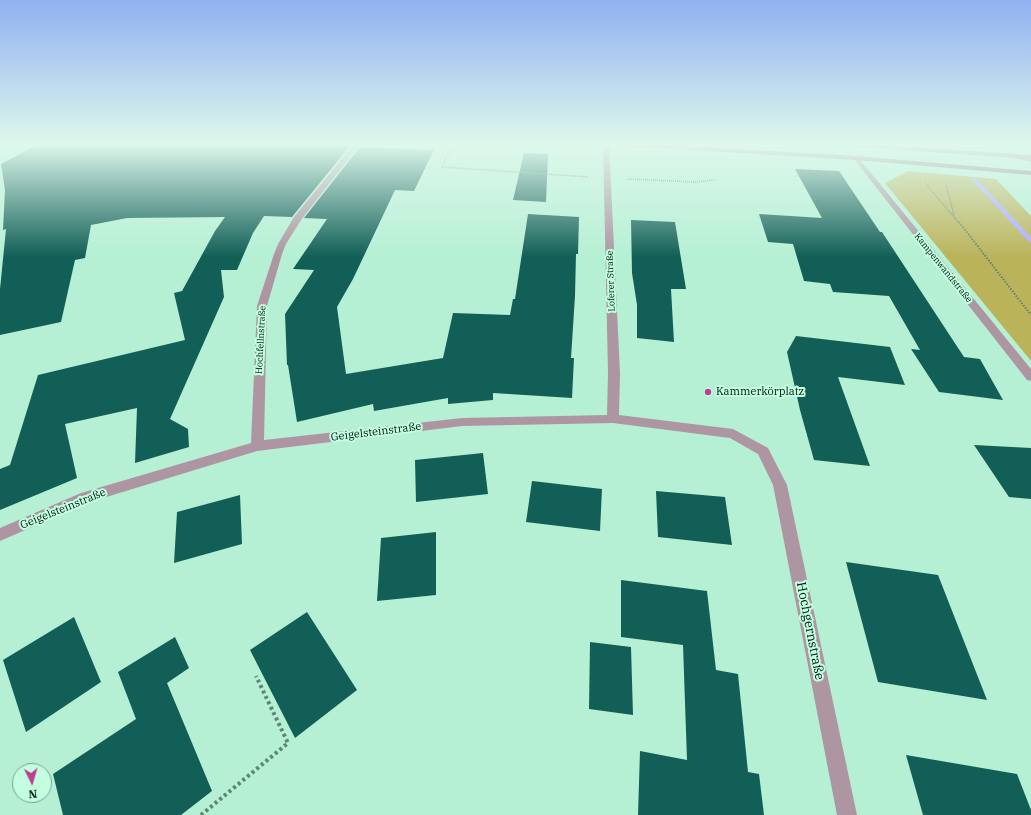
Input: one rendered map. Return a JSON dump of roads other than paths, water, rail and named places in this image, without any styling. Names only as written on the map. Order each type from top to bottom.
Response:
[{"type":"street","name":"Hochfellnstraße","points":[[257,446],[262,306],[282,244],[297,218],[327,181]]},
{"type":"street","name":"Loferer Straße","points":[[607,181],[614,419]]},
{"type":"street","name":"Kampenwandstraße","points":[[874,181],[1031,377]]},
{"type":"street","name":"Geigelsteinstraße","points":[[0,535],[86,497],[257,446],[462,422],[614,419],[733,434],[763,451]]},
{"type":"street","name":"Hochgernstraße","points":[[763,451],[780,485],[847,815]]},
{"type":"waterway","points":[[976,181],[1031,241]]},
{"type":"place","name":"Kammerkörplatz","points":[[708,392]]}]
